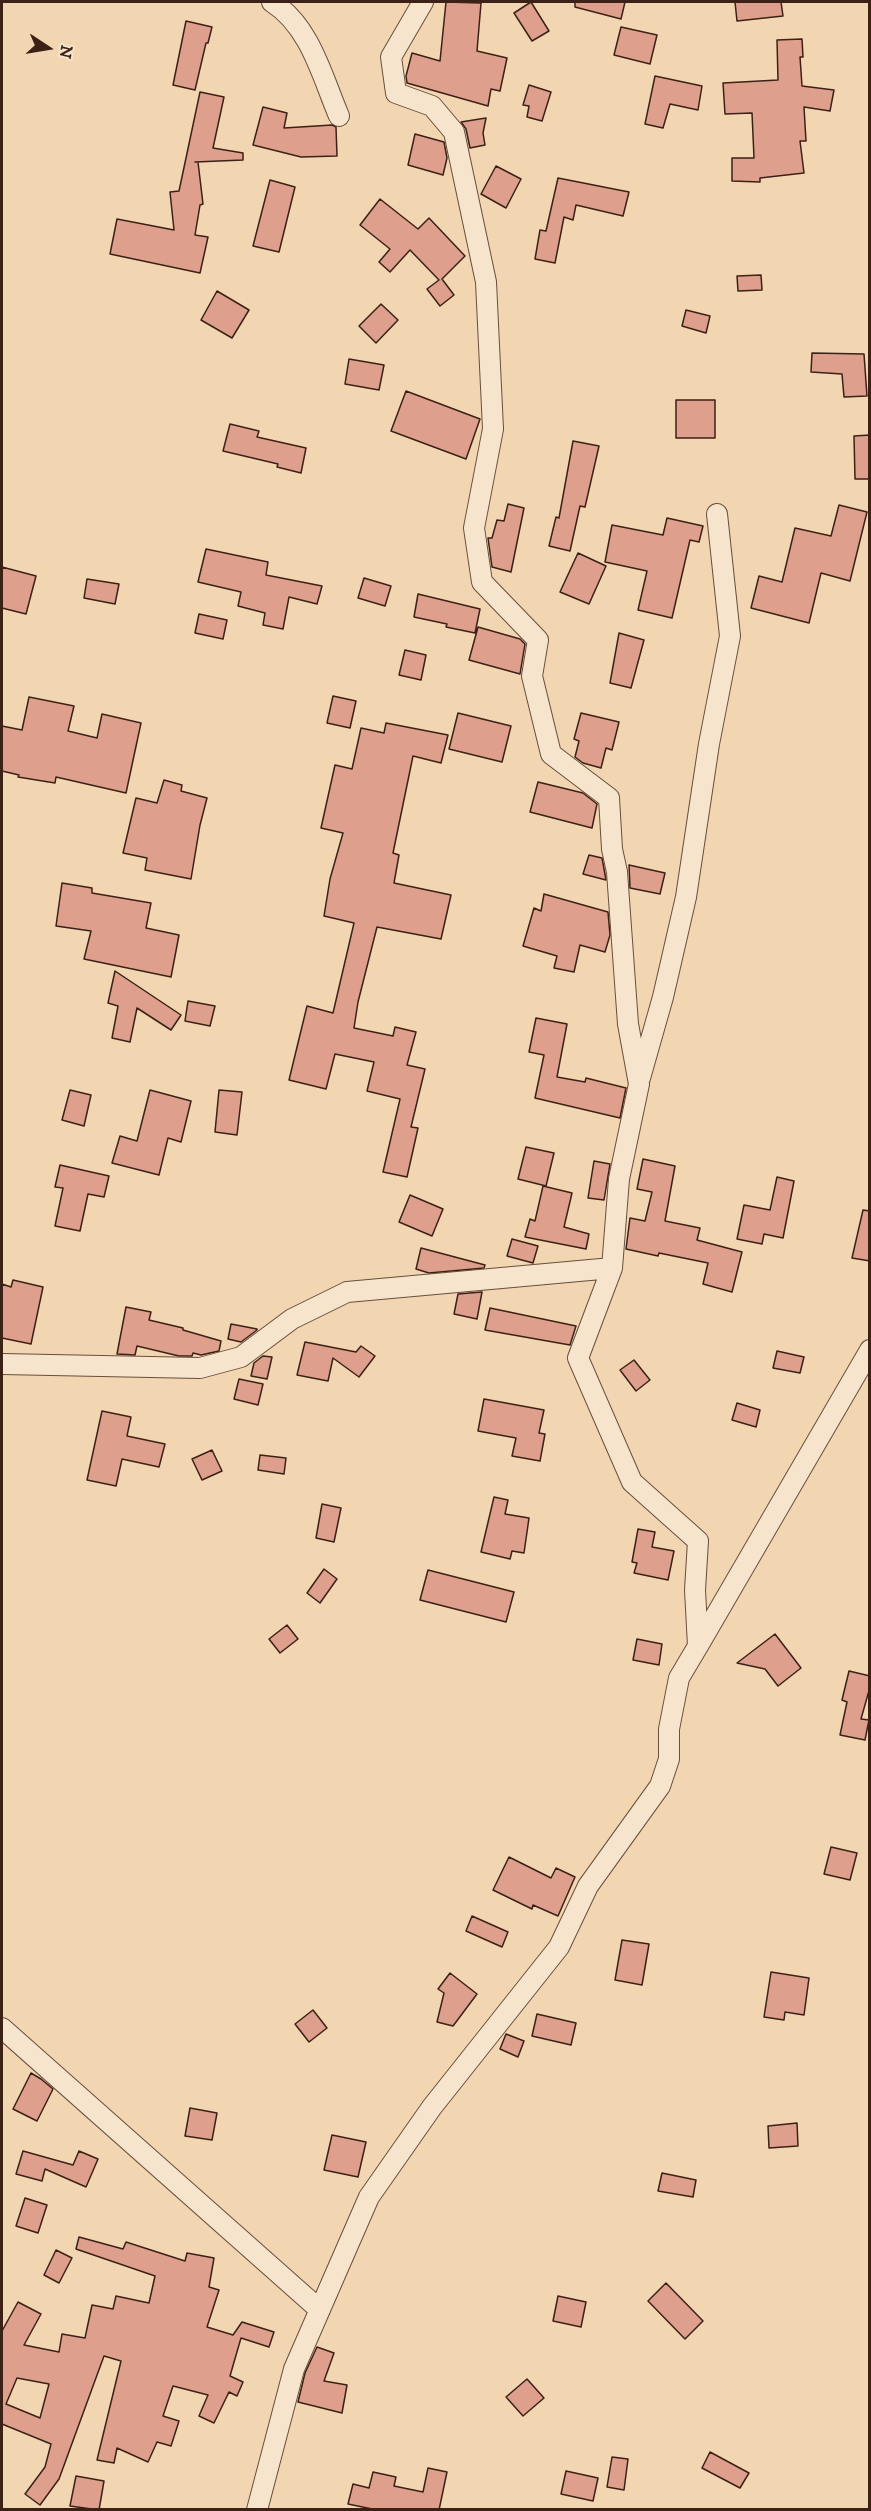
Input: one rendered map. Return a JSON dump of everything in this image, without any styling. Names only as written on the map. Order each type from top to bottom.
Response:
[{"type":"street","points":[[272,2],[285,10],[309,43],[339,116]]},
{"type":"street","points":[[423,2],[391,57],[396,93],[432,106],[454,132],[486,282],[493,429],[474,528],[482,582],[538,640],[532,676],[551,754],[609,798],[612,849],[618,872],[628,1024],[639,1084]]},
{"type":"street","points":[[698,1646],[695,1590],[698,1541],[632,1482],[578,1358],[612,1268],[619,1179],[639,1084],[663,997],[686,897],[709,744],[730,636],[717,514]]},
{"type":"street","points":[[2,1364],[200,1368],[241,1357],[292,1319],[347,1292],[612,1268]]},
{"type":"street","points":[[257,2510],[294,2369],[369,2197],[432,2107],[559,1947],[588,1886],[660,1786],[669,1759],[669,1729],[679,1678],[870,1350]]},
{"type":"street","points":[[2,2028],[320,2310]]},
{"type":"building","points":[[446,2],[481,3],[477,51],[507,58],[500,91],[491,89],[488,106],[407,83],[406,76],[412,53],[440,61]]},
{"type":"building","points":[[531,2],[549,31],[532,41],[514,13]]},
{"type":"building","points":[[575,2],[625,2],[621,19],[575,7]]},
{"type":"building","points":[[735,2],[781,2],[783,16],[737,21]]},
{"type":"building","points":[[186,21],[212,27],[195,90],[173,85]]},
{"type":"building","points":[[621,27],[657,35],[650,64],[614,55]]},
{"type":"building","points":[[802,39],[803,57],[800,57],[802,86],[834,90],[830,111],[804,107],[806,141],[800,141],[804,173],[760,178],[760,182],[732,181],[732,158],[754,158],[752,113],[725,114],[723,83],[778,80],[777,40]]},
{"type":"building","points":[[655,76],[702,86],[698,110],[670,104],[663,128],[645,124]]},
{"type":"building","points":[[529,85],[551,92],[542,121],[527,117],[529,106],[523,105]]},
{"type":"building","points":[[200,92],[224,97],[213,148],[243,153],[243,160],[195,162],[198,162],[203,204],[200,205],[195,235],[208,237],[200,273],[110,254],[117,219],[174,230],[170,192],[179,191]]},
{"type":"building","points":[[263,107],[287,113],[284,128],[332,125],[336,127],[337,156],[301,157],[253,145]]},
{"type":"building","points":[[486,118],[483,133],[485,145],[470,148],[466,129],[461,122]]},
{"type":"building","points":[[415,134],[444,142],[447,158],[443,175],[408,165]]},
{"type":"building","points":[[496,166],[521,179],[506,208],[481,194]]},
{"type":"building","points":[[558,178],[629,192],[623,216],[576,205],[573,220],[564,217],[555,263],[535,259],[540,230],[546,231]]},
{"type":"building","points":[[270,180],[295,187],[279,252],[253,246]]},
{"type":"building","points":[[380,199],[418,229],[429,218],[465,256],[442,279],[454,295],[440,306],[427,289],[439,280],[410,250],[390,272],[379,262],[390,249],[360,225]]},
{"type":"building","points":[[761,275],[762,290],[738,291],[737,276]]},
{"type":"building","points":[[217,291],[249,310],[232,338],[201,320]]},
{"type":"building","points":[[381,304],[398,320],[376,343],[359,326]]},
{"type":"building","points":[[686,310],[710,316],[706,333],[682,326]]},
{"type":"building","points":[[812,353],[864,354],[867,396],[844,397],[842,374],[811,372]]},
{"type":"building","points":[[349,359],[384,365],[379,390],[345,384]]},
{"type":"building","points":[[406,391],[480,419],[466,459],[391,431]]},
{"type":"building","points":[[676,400],[715,400],[715,438],[676,438]]},
{"type":"building","points":[[230,424],[259,431],[257,437],[306,448],[301,473],[277,467],[278,464],[223,451]]},
{"type":"building","points":[[870,435],[870,479],[855,479],[854,436]]},
{"type":"building","points":[[573,441],[599,446],[585,507],[580,506],[570,551],[549,546],[556,517],[559,518]]},
{"type":"building","points":[[508,504],[524,508],[511,572],[492,567],[488,538],[492,538],[497,520],[504,521]]},
{"type":"building","points":[[839,505],[867,512],[850,581],[821,573],[809,623],[751,608],[759,576],[782,582],[795,528],[831,536]]},
{"type":"building","points":[[667,518],[703,526],[699,542],[690,540],[672,618],[638,610],[647,571],[605,562],[612,525],[663,535]]},
{"type":"building","points":[[206,549],[268,562],[266,575],[322,586],[317,604],[289,597],[283,629],[263,625],[265,613],[238,606],[241,592],[198,582]]},
{"type":"building","points":[[578,553],[606,566],[589,604],[560,592]]},
{"type":"building","points":[[2,567],[36,576],[26,614],[2,608]]},
{"type":"building","points":[[364,578],[391,586],[385,606],[358,598]]},
{"type":"building","points":[[87,579],[119,584],[115,604],[84,598]]},
{"type":"building","points":[[418,594],[480,609],[475,633],[414,617]]},
{"type":"building","points":[[199,614],[227,620],[223,639],[195,633]]},
{"type":"building","points":[[478,627],[520,639],[525,644],[520,674],[469,660]]},
{"type":"building","points":[[619,633],[644,640],[631,688],[610,683]]},
{"type":"building","points":[[405,650],[426,655],[421,680],[399,675]]},
{"type":"building","points":[[333,696],[356,701],[350,728],[327,723]]},
{"type":"building","points":[[29,697],[74,706],[68,731],[97,738],[102,714],[141,723],[126,793],[56,777],[55,783],[18,777],[19,775],[2,771],[2,726],[22,730]]},
{"type":"building","points":[[458,713],[511,726],[502,762],[449,749]]},
{"type":"building","points":[[581,713],[619,722],[612,750],[606,748],[601,768],[583,763],[575,757],[579,741],[574,739]]},
{"type":"building","points":[[386,723],[448,735],[441,763],[413,756],[393,853],[399,855],[394,883],[451,895],[441,939],[377,927],[358,1002],[354,1028],[393,1036],[395,1027],[416,1032],[407,1065],[425,1069],[411,1127],[418,1128],[407,1177],[383,1172],[400,1099],[367,1091],[374,1062],[335,1054],[326,1089],[289,1080],[307,1006],[333,1013],[354,923],[324,916],[330,879],[343,833],[321,828],[335,765],[352,769],[361,728],[384,733]]},
{"type":"building","points":[[164,780],[182,785],[181,791],[207,798],[191,879],[145,870],[147,858],[123,853],[136,798],[157,803]]},
{"type":"building","points":[[538,782],[583,793],[597,804],[592,828],[530,812]]},
{"type":"building","points":[[589,855],[602,858],[606,880],[583,874]]},
{"type":"building","points":[[629,865],[665,873],[660,894],[630,888]]},
{"type":"building","points":[[62,883],[92,888],[92,893],[151,903],[146,928],[179,935],[171,977],[84,959],[91,931],[56,926]]},
{"type":"building","points":[[544,894],[608,912],[610,935],[605,952],[580,945],[574,972],[554,968],[557,956],[523,946],[534,908],[541,911]]},
{"type":"building","points":[[115,971],[181,1015],[171,1030],[137,1008],[130,1042],[112,1038],[118,1006],[108,1003]]},
{"type":"building","points":[[188,1001],[215,1006],[210,1026],[185,1021]]},
{"type":"building","points":[[536,1018],[567,1024],[557,1077],[585,1082],[586,1078],[626,1088],[620,1118],[535,1098],[544,1055],[529,1052]]},
{"type":"building","points":[[70,1090],[91,1095],[84,1126],[62,1120]]},
{"type":"building","points":[[150,1090],[191,1101],[181,1142],[168,1138],[159,1175],[112,1163],[120,1136],[137,1141]]},
{"type":"building","points":[[219,1090],[242,1092],[237,1135],[215,1132]]},
{"type":"building","points":[[526,1147],[554,1153],[546,1186],[518,1179]]},
{"type":"building","points":[[643,1159],[675,1166],[665,1221],[700,1228],[697,1240],[742,1252],[732,1292],[703,1284],[708,1263],[626,1249],[630,1218],[645,1221],[652,1192],[637,1189]]},
{"type":"building","points":[[594,1161],[610,1164],[604,1200],[588,1198]]},
{"type":"building","points":[[60,1165],[109,1176],[104,1197],[88,1194],[80,1231],[55,1226],[63,1188],[55,1187]]},
{"type":"building","points":[[777,1177],[794,1181],[783,1238],[764,1234],[762,1244],[737,1239],[744,1205],[770,1210]]},
{"type":"building","points":[[543,1186],[572,1193],[564,1227],[589,1234],[586,1249],[525,1237],[530,1219],[535,1221]]},
{"type":"building","points":[[410,1195],[443,1209],[432,1236],[399,1222]]},
{"type":"building","points":[[863,1210],[870,1211],[870,1261],[852,1258]]},
{"type":"building","points":[[512,1239],[538,1246],[533,1263],[507,1256]]},
{"type":"building","points":[[421,1248],[485,1265],[484,1268],[429,1273],[416,1269]]},
{"type":"building","points":[[13,1280],[43,1287],[31,1344],[2,1338],[2,1284],[11,1287]]},
{"type":"building","points":[[482,1292],[477,1319],[454,1314],[458,1294]]},
{"type":"building","points":[[126,1307],[151,1312],[149,1320],[183,1328],[183,1330],[221,1341],[219,1351],[179,1356],[137,1346],[135,1355],[117,1354]]},
{"type":"building","points":[[490,1308],[576,1326],[570,1345],[485,1330]]},
{"type":"building","points":[[231,1324],[257,1330],[241,1342],[228,1339]]},
{"type":"building","points":[[305,1342],[356,1352],[361,1346],[375,1356],[359,1377],[333,1358],[328,1381],[297,1375]]},
{"type":"building","points":[[777,1351],[804,1357],[800,1373],[773,1368]]},
{"type":"building","points":[[263,1356],[272,1357],[267,1379],[251,1376],[254,1363]]},
{"type":"building","points":[[634,1360],[650,1380],[636,1391],[620,1370]]},
{"type":"building","points":[[239,1379],[263,1384],[258,1405],[234,1399]]},
{"type":"building","points":[[484,1399],[544,1410],[539,1433],[545,1434],[540,1461],[512,1456],[516,1438],[478,1431]]},
{"type":"building","points":[[737,1403],[760,1410],[756,1427],[732,1420]]},
{"type":"building","points":[[102,1411],[131,1417],[127,1436],[165,1444],[159,1467],[122,1459],[116,1486],[87,1480]]},
{"type":"building","points":[[212,1450],[222,1471],[202,1480],[192,1459]]},
{"type":"building","points":[[260,1455],[286,1458],[284,1474],[258,1470]]},
{"type":"building","points":[[494,1497],[508,1500],[505,1514],[529,1518],[524,1553],[512,1551],[510,1559],[481,1552]]},
{"type":"building","points":[[322,1504],[341,1508],[334,1542],[316,1538]]},
{"type":"building","points":[[638,1529],[655,1532],[652,1547],[674,1551],[668,1580],[634,1573],[637,1563],[632,1562]]},
{"type":"building","points":[[324,1569],[337,1579],[320,1603],[307,1593]]},
{"type":"building","points":[[428,1570],[514,1592],[506,1622],[420,1600]]},
{"type":"building","points":[[287,1625],[298,1639],[280,1653],[269,1639]]},
{"type":"building","points":[[775,1634],[801,1668],[778,1686],[765,1669],[737,1663]]},
{"type":"building","points":[[637,1639],[662,1644],[659,1665],[633,1660]]},
{"type":"building","points":[[849,1671],[870,1676],[870,1687],[861,1719],[869,1720],[865,1740],[840,1735],[847,1702],[842,1700]]},
{"type":"building","points":[[831,1847],[857,1853],[850,1880],[824,1874]]},
{"type":"building","points":[[509,1857],[551,1878],[556,1868],[575,1877],[558,1916],[533,1905],[532,1909],[493,1890]]},
{"type":"building","points":[[472,1916],[508,1932],[502,1947],[466,1931]]},
{"type":"building","points":[[622,1940],[649,1944],[642,1985],[615,1980]]},
{"type":"building","points":[[771,1972],[809,1978],[804,2015],[785,2012],[784,2020],[764,2017]]},
{"type":"building","points":[[450,1973],[477,1994],[453,2026],[437,2022],[444,1993],[438,1989]]},
{"type":"building","points":[[313,2010],[327,2028],[309,2042],[295,2024]]},
{"type":"building","points":[[537,2014],[576,2023],[571,2045],[532,2036]]},
{"type":"building","points":[[506,2034],[524,2041],[518,2057],[500,2049]]},
{"type":"building","points":[[31,2073],[53,2089],[37,2121],[13,2109]]},
{"type":"building","points":[[190,2108],[217,2113],[212,2140],[185,2136]]},
{"type":"building","points":[[797,2123],[798,2146],[769,2148],[768,2126]]},
{"type":"building","points":[[332,2135],[366,2142],[358,2177],[324,2170]]},
{"type":"building","points":[[23,2151],[73,2165],[79,2151],[98,2159],[86,2187],[45,2169],[42,2181],[16,2174]]},
{"type":"building","points":[[662,2173],[696,2180],[693,2197],[658,2191]]},
{"type":"building","points":[[25,2198],[47,2205],[38,2233],[16,2226]]},
{"type":"building","points":[[79,2237],[123,2249],[126,2242],[185,2261],[187,2253],[214,2258],[209,2287],[219,2290],[207,2327],[233,2335],[242,2322],[274,2332],[269,2347],[241,2338],[230,2376],[243,2382],[237,2396],[229,2392],[214,2423],[199,2416],[208,2395],[173,2386],[163,2416],[179,2421],[171,2446],[157,2442],[148,2462],[117,2448],[114,2463],[97,2460],[121,2361],[104,2356],[59,2479],[40,2505],[25,2494],[45,2467],[51,2444],[2,2424],[2,2331],[18,2302],[41,2314],[24,2345],[59,2352],[62,2334],[85,2338],[92,2305],[113,2309],[116,2296],[149,2303],[155,2276],[76,2249]],"holes":[[[17,2378],[49,2384],[40,2418],[6,2404]]]},
{"type":"building","points":[[56,2250],[72,2258],[59,2283],[44,2275]]},
{"type":"building","points":[[666,2283],[703,2321],[685,2339],[648,2301]]},
{"type":"building","points":[[558,2296],[586,2302],[581,2327],[553,2321]]},
{"type":"building","points":[[317,2347],[334,2353],[324,2381],[347,2385],[342,2413],[298,2402],[305,2373]]},
{"type":"building","points":[[527,2379],[544,2398],[523,2416],[506,2397]]},
{"type":"building","points":[[710,2452],[749,2473],[740,2488],[702,2468]]},
{"type":"building","points":[[612,2457],[628,2459],[624,2490],[607,2487]]},
{"type":"building","points":[[428,2468],[447,2472],[439,2510],[377,2510],[348,2504],[353,2484],[369,2488],[373,2472],[396,2477],[394,2486],[423,2492]]},
{"type":"building","points":[[566,2471],[598,2478],[593,2501],[561,2494]]},
{"type":"building","points":[[76,2476],[104,2481],[99,2510],[70,2506]]}]
